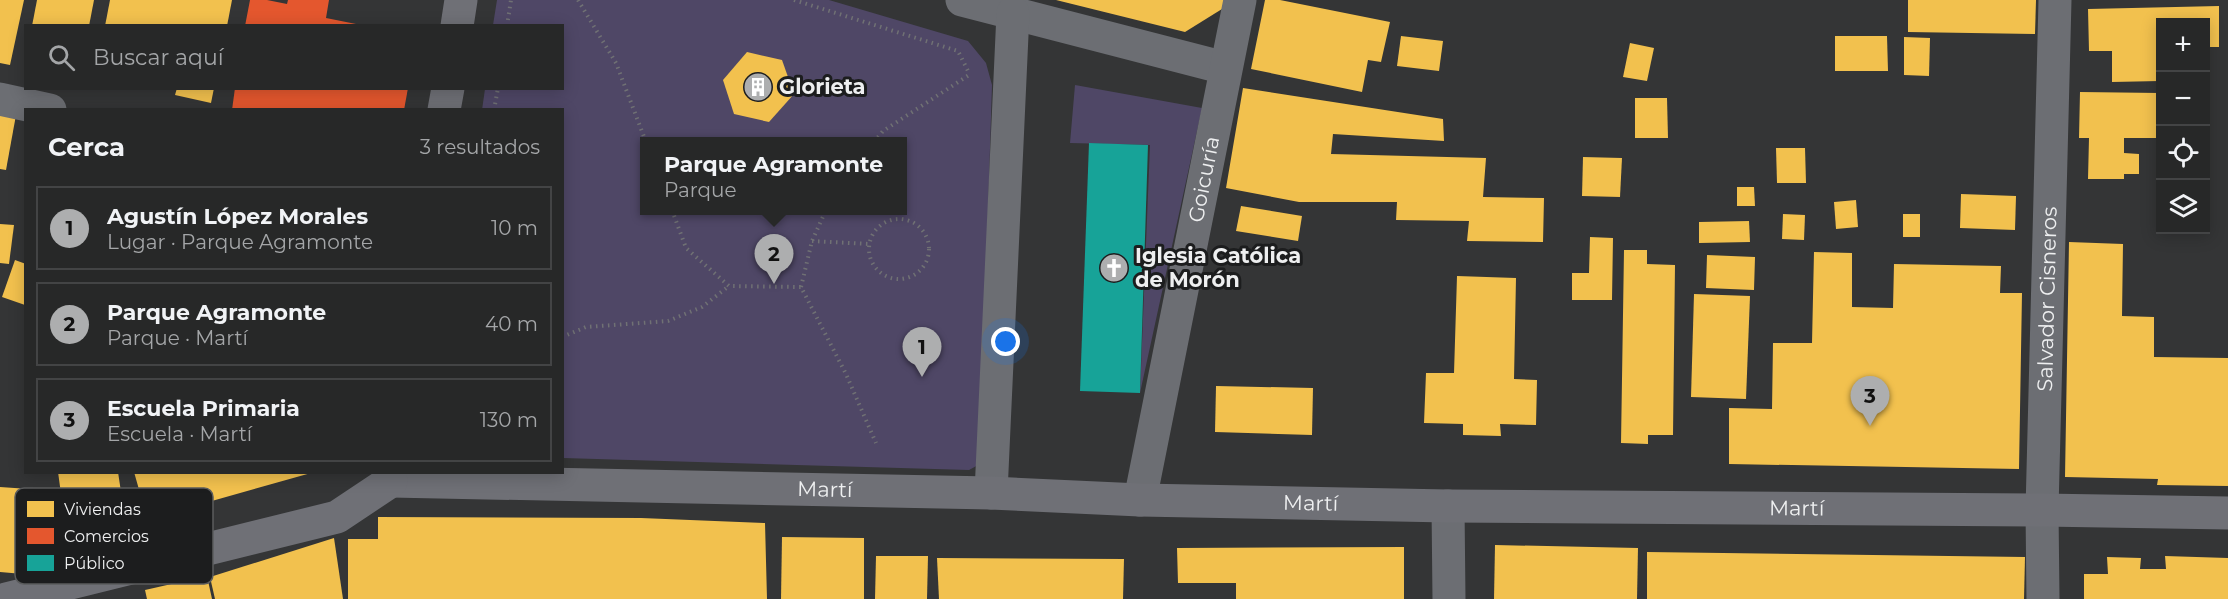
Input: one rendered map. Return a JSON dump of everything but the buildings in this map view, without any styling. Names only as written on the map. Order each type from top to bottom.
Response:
[{"type":"main road","points":[[457,24],[461,0]]},
{"type":"main road","points":[[444,108],[448,90]]},
{"type":"main road","points":[[213,551],[337,517],[392,477]]},
{"type":"main road","name":"Martí","points":[[392,477],[991,493],[1140,500],[1448,506],[2228,513]]},
{"type":"main road","points":[[6,599],[68,590],[90,584]]},
{"type":"street","points":[[962,0],[1225,68]]},
{"type":"street","name":"Goicuría","points":[[1140,500],[1240,0]]},
{"type":"street","name":"Salvador Cisneros","points":[[2043,599],[2042,510],[2055,0]]},
{"type":"street","points":[[991,493],[1013,13]]},
{"type":"street","points":[[0,99],[41,108]]},
{"type":"street","points":[[1448,506],[1449,599]]},
{"type":"path","points":[[507,24],[511,0]]},
{"type":"path","points":[[578,0],[616,63],[644,137]]},
{"type":"path","points":[[794,0],[958,51],[974,82]]},
{"type":"path","points":[[878,137],[883,131],[1013,46]]},
{"type":"path","points":[[494,108],[498,90]]},
{"type":"path","points":[[674,215],[686,248],[729,286]]},
{"type":"path","points":[[824,215],[812,241],[801,287],[846,374],[876,443]]},
{"type":"path","points":[[903,219],[913,221],[926,234],[929,245],[928,255],[925,265],[918,273],[899,280],[880,272],[873,264],[869,244],[878,228],[885,222],[903,219]]},
{"type":"path","points":[[812,241],[869,244]]},
{"type":"path","points":[[564,336],[586,327],[668,321],[702,308],[729,286],[801,287]]},
{"type":"shaded area","points":[[497,0],[829,0],[968,41],[986,63],[992,85],[980,464],[969,470],[564,458],[564,108],[482,108],[485,90],[564,90],[564,24],[493,24]]},
{"type":"shaded area","points":[[1075,85],[1202,108],[1140,393],[1150,145],[1070,143]]},
{"type":"place","name":"Glorieta","points":[[758,87]]},
{"type":"place","name":"Iglesia Católica de Morón","points":[[1114,268]]},
{"type":"place","name":"Parque Agramonte","points":[[774,284]]},
{"type":"place","name":"Agustín López Morales","points":[[922,377]]},
{"type":"place","name":"Escuela Primaria","points":[[1870,426]]}]
